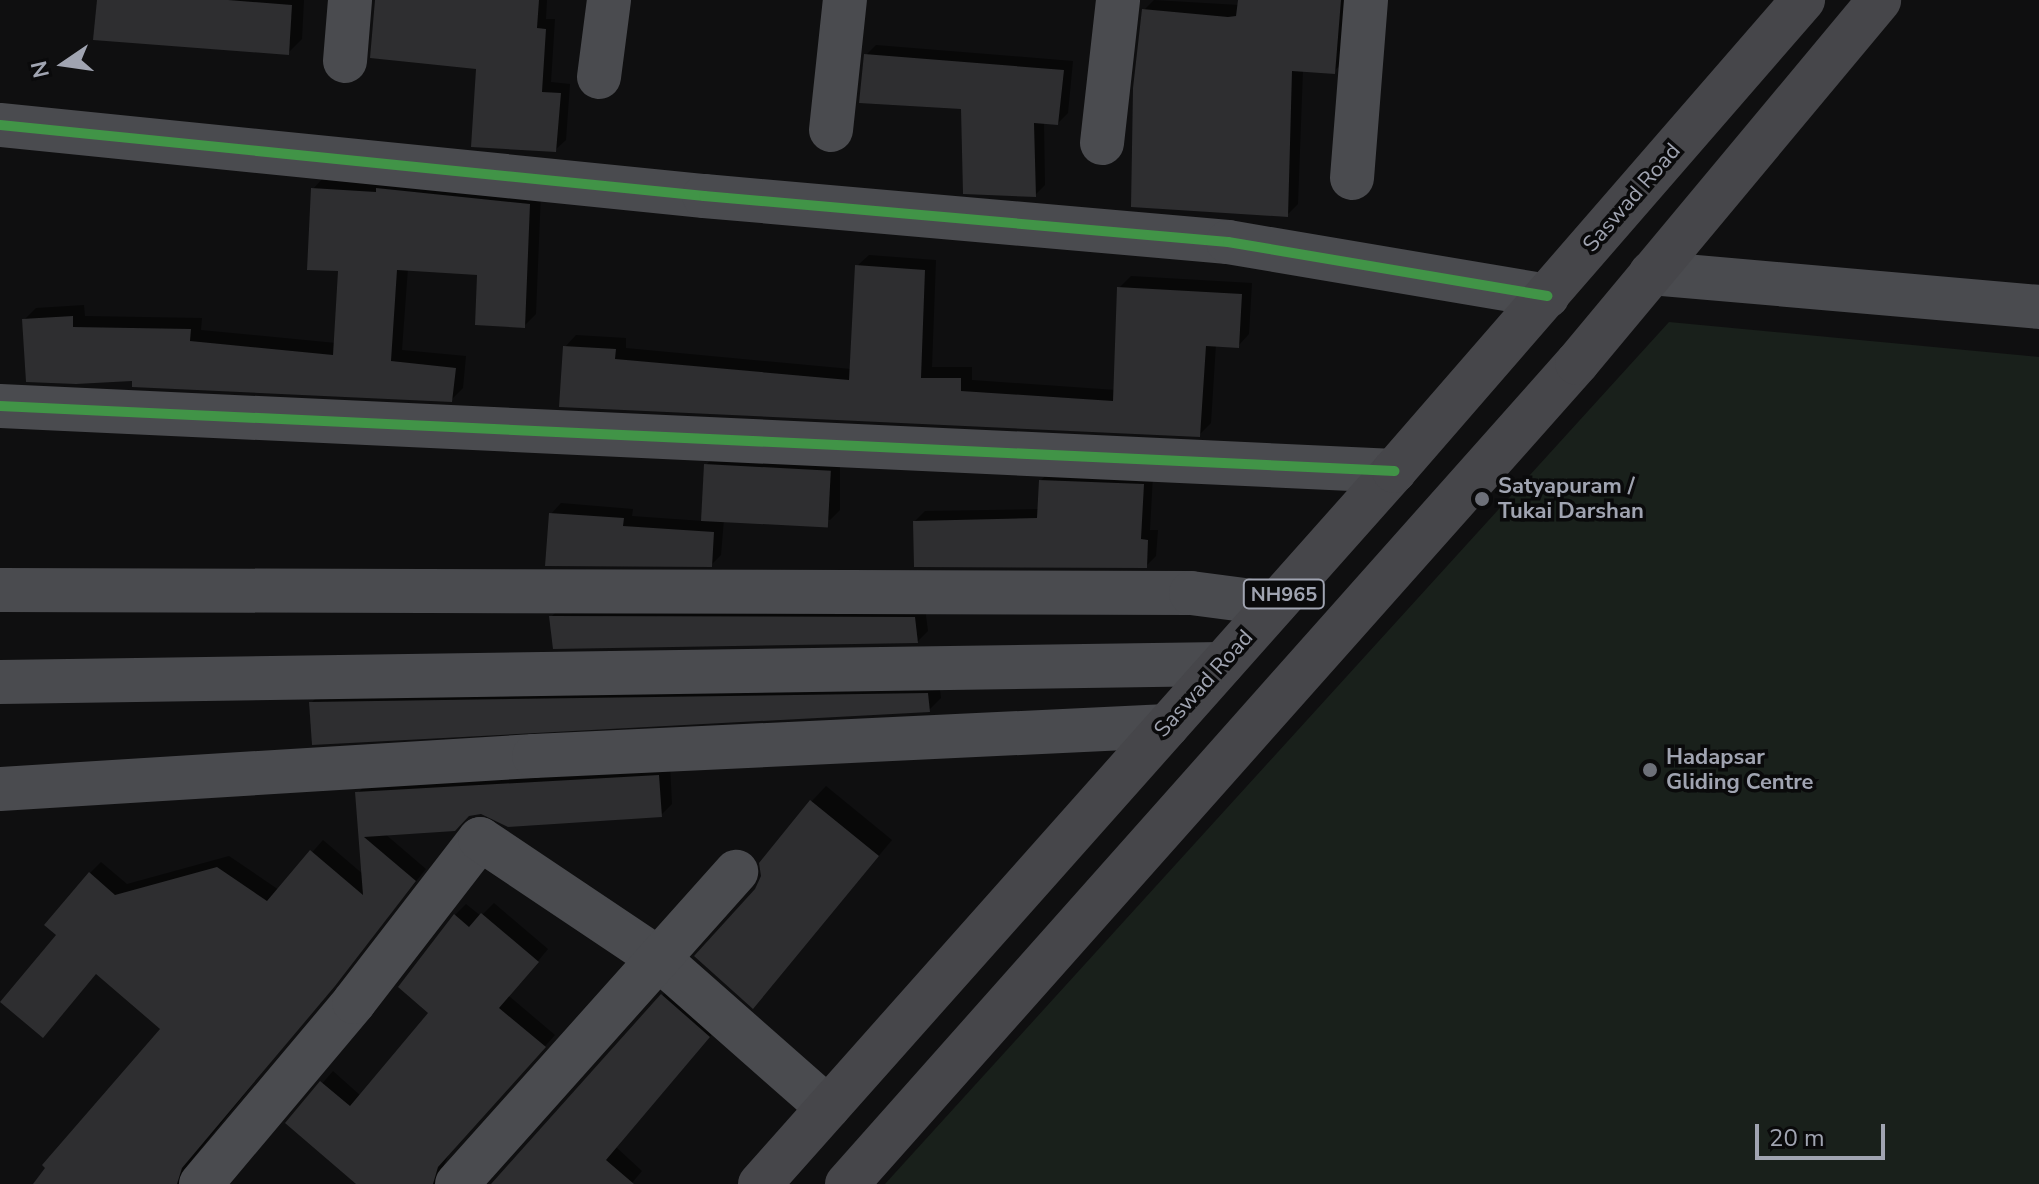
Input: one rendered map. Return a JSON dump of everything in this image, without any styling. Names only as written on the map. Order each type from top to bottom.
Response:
[{"type":"highway","name":"Saswad Road","points":[[760,1184],[1394,471],[1803,0]]},
{"type":"highway","name":"NH965","points":[[847,1184],[1577,363],[1879,0]]},
{"type":"street","points":[[345,61],[350,0]]},
{"type":"street","points":[[599,77],[609,0]]},
{"type":"street","points":[[831,130],[845,0]]},
{"type":"street","points":[[1102,143],[1118,0]]},
{"type":"street","points":[[1352,178],[1366,0]]},
{"type":"street","points":[[0,125],[674,193],[1228,242],[1547,296]]},
{"type":"street","points":[[1651,273],[2039,307]]},
{"type":"street","points":[[0,406],[1394,471]]},
{"type":"street","points":[[0,590],[1191,593],[1275,604]]},
{"type":"street","points":[[0,682],[1222,664]]},
{"type":"street","points":[[0,789],[534,756],[1167,726]]},
{"type":"street","points":[[201,1184],[354,1002],[480,839],[659,959],[828,1108]]},
{"type":"street","points":[[457,1184],[736,872]]},
{"type":"shaded area","name":"Hadapsar Gliding Centre","points":[[1669,322],[2039,357],[2039,1184],[885,1184]]},
{"type":"building","points":[[97,0],[228,0],[292,5],[289,55],[93,40]]},
{"type":"building","points":[[375,0],[539,0],[537,28],[546,29],[542,92],[561,93],[556,152],[471,147],[476,69],[370,58]]},
{"type":"building","points":[[1238,0],[1341,0],[1335,74],[1292,71],[1288,217],[1131,207],[1133,88],[1142,9],[1228,17],[1236,16]]},
{"type":"building","points":[[864,54],[1064,70],[1058,125],[1034,123],[1036,197],[963,194],[961,109],[859,103]]},
{"type":"building","points":[[311,188],[376,192],[376,188],[530,204],[525,328],[475,325],[477,275],[397,270],[391,361],[456,368],[452,402],[132,387],[132,381],[76,384],[26,382],[22,319],[73,316],[73,327],[191,329],[190,341],[333,355],[338,271],[307,270]]},
{"type":"building","points":[[855,265],[925,270],[921,378],[961,378],[961,391],[1113,401],[1117,287],[1242,294],[1239,348],[1206,346],[1200,437],[559,407],[563,346],[616,349],[615,359],[849,380]]},
{"type":"building","points":[[704,464],[831,471],[828,528],[701,521]]},
{"type":"building","points":[[1039,480],[1144,484],[1141,539],[1148,540],[1147,568],[914,567],[913,521],[1037,518]]},
{"type":"building","points":[[549,513],[624,518],[623,526],[714,532],[712,567],[545,566]]},
{"type":"building","points":[[549,616],[915,617],[918,643],[553,649]]},
{"type":"building","points":[[928,693],[930,712],[312,745],[309,702]]},
{"type":"building","points":[[659,775],[662,817],[508,827],[481,814],[469,816],[455,831],[364,837],[416,881],[335,986],[182,1168],[177,1184],[33,1184],[45,1168],[42,1165],[160,1029],[96,974],[43,1038],[0,1002],[56,935],[44,925],[89,872],[115,895],[217,867],[267,901],[310,850],[363,895],[355,792]]},
{"type":"building","points":[[810,800],[879,856],[753,1009],[694,956],[755,889],[761,876],[759,863]]},
{"type":"building","points":[[481,913],[539,962],[499,1008],[546,1047],[438,1167],[433,1184],[356,1184],[285,1123],[320,1081],[350,1106],[428,1013],[398,987],[454,914],[469,927]]},
{"type":"building","points":[[661,994],[710,1037],[606,1160],[634,1184],[491,1184]]},
{"type":"cycle path","points":[[0,125],[704,196],[1228,242],[1547,296]]},
{"type":"cycle path","points":[[0,406],[1394,471]]},
{"type":"place","name":"Satyapuram / Tukai Darshan","points":[[1482,499]]},
{"type":"place","name":"Hadapsar Gliding Centre","points":[[1650,770]]}]
